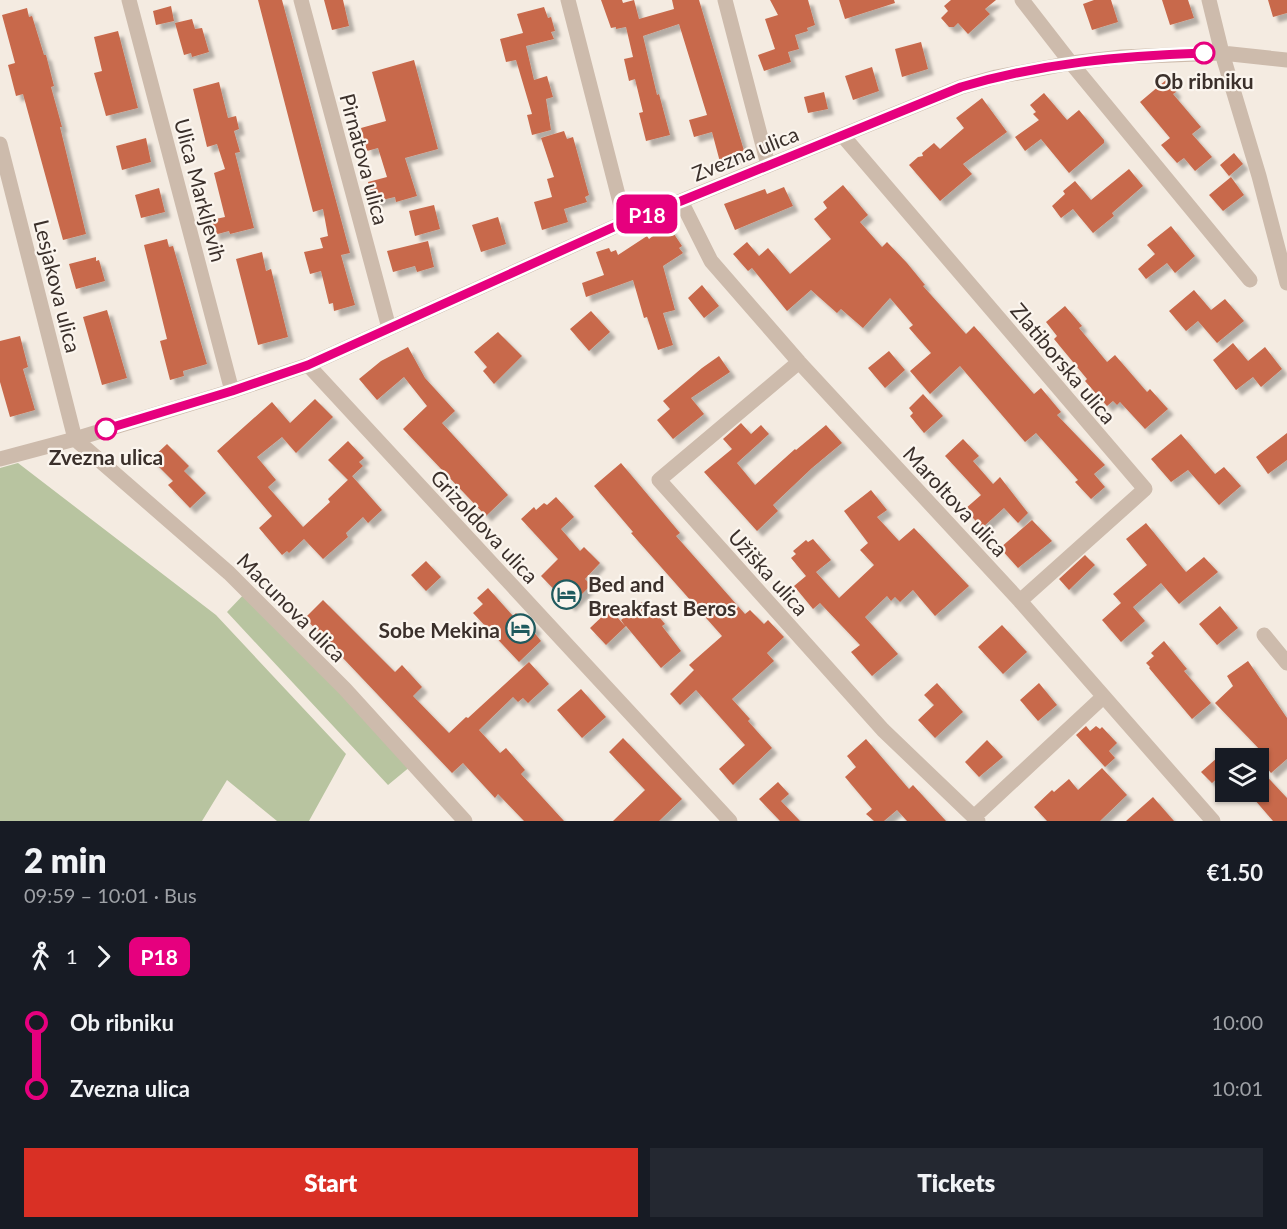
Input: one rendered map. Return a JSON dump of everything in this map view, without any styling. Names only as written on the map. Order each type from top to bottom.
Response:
[{"type":"street","name":"Ulica Markljevih","points":[[129,0],[232,391]]},
{"type":"street","name":"Pirnatova ulica","points":[[301,0],[389,328]]},
{"type":"street","points":[[568,0],[625,222]]},
{"type":"street","points":[[725,0],[768,165]]},
{"type":"street","points":[[1022,0],[1250,280]]},
{"type":"street","points":[[1209,0],[1222,53],[1259,176],[1281,239],[1287,283]]},
{"type":"street","name":"Zvezna ulica","points":[[0,459],[75,439],[308,365],[625,222],[961,87],[996,77],[1071,63],[1122,57],[1222,53],[1287,60]]},
{"type":"street","name":"Zlatiborska ulica","points":[[843,136],[1145,489],[1020,602]]},
{"type":"street","name":"Lesjakova ulica","points":[[0,144],[75,439]]},
{"type":"street","name":"Maroltova ulica","points":[[681,201],[711,261],[799,362],[1020,602],[1213,821]]},
{"type":"street","name":"Užiška ulica","points":[[799,362],[659,480],[883,730],[976,819]]},
{"type":"street","name":"Grizoldova ulica","points":[[308,365],[730,821]]},
{"type":"street","name":"Macunova ulica","points":[[75,439],[229,573],[345,689],[465,821]]},
{"type":"street","points":[[1264,635],[1287,663]]},
{"type":"street","points":[[976,819],[1103,697]]},
{"type":"green space","points":[[18,463],[216,615],[346,754],[309,821],[277,821],[227,780],[202,821],[0,821],[0,468]]},
{"type":"green space","points":[[247,591],[411,766],[388,785],[227,612]]},
{"type":"building","points":[[258,0],[282,0],[350,253],[341,255],[355,305],[334,311],[333,303],[329,304],[321,271],[310,274],[304,252],[323,248],[320,238],[328,236],[323,209],[313,212]]},
{"type":"building","points":[[324,0],[343,0],[349,26],[332,30]]},
{"type":"building","points":[[601,0],[622,0],[623,3],[634,0],[639,19],[674,9],[672,0],[699,0],[745,154],[720,162],[712,132],[694,137],[689,120],[707,115],[679,24],[643,36],[657,95],[659,94],[670,135],[646,141],[639,113],[643,112],[635,79],[629,81],[624,59],[633,57],[626,27],[611,28]]},
{"type":"building","points":[[770,0],[808,0],[815,25],[807,28],[808,31],[795,35],[799,49],[788,52],[791,62],[764,71],[758,55],[775,49],[765,19],[778,15]]},
{"type":"building","points":[[839,0],[894,0],[895,3],[845,19]]},
{"type":"building","points":[[951,0],[996,0],[985,9],[990,14],[968,34],[958,23],[954,27],[949,27],[941,18],[948,11],[944,6]]},
{"type":"building","points":[[1094,0],[1111,0],[1118,22],[1092,30],[1083,4]]},
{"type":"building","points":[[1162,0],[1188,0],[1194,18],[1170,25]]},
{"type":"building","points":[[1268,0],[1287,0],[1287,13],[1273,17]]},
{"type":"building","points":[[171,6],[174,21],[156,25],[153,11]]},
{"type":"building","points":[[544,7],[548,18],[551,17],[555,31],[551,32],[554,39],[526,46],[534,80],[547,76],[553,97],[546,99],[551,130],[532,135],[527,115],[532,114],[516,60],[506,62],[500,39],[523,33],[517,14]]},
{"type":"building","points":[[27,8],[29,17],[32,16],[44,55],[46,55],[54,86],[51,87],[86,234],[63,240],[23,94],[16,96],[8,65],[15,63],[2,15]]},
{"type":"building","points":[[192,19],[195,29],[202,28],[209,52],[192,57],[191,53],[184,55],[175,23]]},
{"type":"building","points":[[118,31],[138,108],[106,116],[94,73],[102,71],[94,37]]},
{"type":"building","points":[[921,42],[928,69],[902,77],[895,49]]},
{"type":"building","points":[[414,60],[438,149],[405,158],[417,196],[396,202],[395,197],[373,202],[368,182],[387,177],[378,148],[367,151],[361,128],[386,121],[372,72]]},
{"type":"building","points":[[872,67],[879,91],[853,100],[845,76]]},
{"type":"building","points":[[1166,80],[1176,92],[1173,94],[1201,127],[1192,134],[1212,157],[1195,171],[1184,158],[1177,163],[1161,145],[1170,138],[1140,102]]},
{"type":"building","points":[[219,82],[228,118],[236,116],[239,129],[234,131],[240,152],[235,153],[254,228],[214,235],[211,220],[225,217],[214,173],[225,169],[217,144],[207,147],[193,89]]},
{"type":"building","points":[[824,92],[828,109],[808,113],[804,97]]},
{"type":"building","points":[[1044,93],[1067,120],[1079,110],[1104,140],[1104,143],[1069,173],[1041,139],[1025,151],[1015,137],[1039,120],[1033,114],[1036,112],[1030,105]]},
{"type":"building","points":[[982,98],[1007,132],[963,164],[972,174],[940,201],[909,165],[918,157],[923,156],[922,153],[934,143],[940,149],[964,128],[956,118]]},
{"type":"building","points":[[564,131],[567,139],[573,137],[589,195],[585,197],[587,202],[564,209],[568,222],[542,230],[534,202],[552,197],[547,179],[554,177],[541,138]]},
{"type":"building","points":[[146,138],[151,162],[122,170],[116,146]]},
{"type":"building","points":[[1234,153],[1243,164],[1229,176],[1220,165]]},
{"type":"building","points":[[1129,169],[1143,186],[1112,213],[1114,216],[1093,233],[1073,209],[1061,218],[1052,206],[1065,194],[1063,191],[1075,181],[1091,200]]},
{"type":"building","points":[[1231,177],[1244,195],[1223,211],[1209,195]]},
{"type":"building","points":[[843,185],[868,215],[860,222],[882,247],[887,242],[966,334],[974,326],[1034,394],[1041,388],[1061,412],[1057,415],[1105,465],[1094,474],[1105,487],[1091,499],[1075,482],[1078,480],[1036,433],[1025,442],[960,366],[930,394],[910,371],[931,353],[909,328],[913,325],[890,298],[863,328],[841,309],[837,313],[811,290],[787,311],[752,268],[748,271],[733,254],[747,242],[759,256],[768,248],[790,274],[831,239],[814,219],[827,208],[823,202]]},
{"type":"building","points":[[784,187],[793,206],[735,230],[724,204],[765,189],[767,194]]},
{"type":"building","points":[[159,188],[165,212],[141,218],[135,195]]},
{"type":"building","points":[[434,205],[440,229],[415,236],[409,211]]},
{"type":"building","points":[[498,217],[506,244],[481,252],[472,225]]},
{"type":"building","points":[[668,225],[682,246],[679,248],[683,253],[663,266],[675,310],[663,313],[673,345],[658,350],[647,317],[644,318],[633,280],[586,297],[582,283],[604,275],[596,252],[609,248],[611,252],[616,250],[618,255],[647,236],[649,239]]},
{"type":"building","points":[[1171,226],[1195,256],[1175,273],[1167,263],[1146,279],[1138,269],[1155,254],[1147,245]]},
{"type":"building","points":[[167,239],[169,247],[173,246],[207,364],[183,371],[184,376],[170,380],[160,341],[167,339],[144,245]]},
{"type":"building","points":[[428,241],[434,267],[417,272],[415,266],[393,272],[387,251]]},
{"type":"building","points":[[262,252],[266,271],[271,269],[288,337],[258,345],[236,259]]},
{"type":"building","points":[[96,257],[105,281],[76,289],[69,264]]},
{"type":"building","points":[[702,285],[719,306],[704,318],[688,298]]},
{"type":"building","points":[[1194,290],[1211,310],[1225,299],[1244,321],[1217,343],[1198,321],[1186,331],[1169,311]]},
{"type":"building","points":[[1065,306],[1082,326],[1079,328],[1107,362],[1115,355],[1147,392],[1150,389],[1168,409],[1145,429],[1120,402],[1117,405],[1113,401],[1107,406],[1054,339],[1057,336],[1046,322]]},
{"type":"building","points":[[107,310],[127,378],[102,385],[83,317]]},
{"type":"building","points":[[591,311],[610,332],[589,351],[570,329]]},
{"type":"building","points":[[498,332],[522,356],[494,384],[483,371],[487,367],[474,352]]},
{"type":"building","points":[[20,336],[28,367],[23,369],[35,410],[10,417],[0,382],[0,341]]},
{"type":"building","points":[[1233,343],[1248,361],[1265,347],[1282,369],[1261,387],[1253,377],[1236,390],[1213,360]]},
{"type":"building","points":[[408,347],[425,378],[455,411],[442,423],[508,495],[486,516],[403,429],[427,406],[404,377],[377,400],[359,379],[381,361]]},
{"type":"building","points":[[889,351],[905,370],[885,388],[868,368]]},
{"type":"building","points":[[719,356],[730,372],[691,398],[704,414],[673,439],[657,420],[670,409],[663,401]]},
{"type":"building","points":[[923,394],[943,416],[924,433],[910,416],[913,413],[909,408]]},
{"type":"building","points":[[315,399],[333,417],[296,453],[282,437],[257,457],[276,480],[268,487],[303,527],[330,502],[328,499],[352,476],[382,510],[368,523],[363,517],[346,533],[348,537],[323,559],[304,539],[289,553],[287,551],[282,555],[259,528],[272,516],[217,451],[272,402],[290,423]]},
{"type":"building","points":[[741,423],[751,434],[761,425],[769,434],[737,463],[755,485],[826,425],[842,443],[773,505],[778,511],[757,531],[704,472],[732,449],[723,439]]},
{"type":"building","points":[[1287,433],[1287,460],[1268,474],[1256,457]]},
{"type":"building","points":[[1181,434],[1215,474],[1224,467],[1241,486],[1219,505],[1188,470],[1171,482],[1151,459]]},
{"type":"building","points":[[963,439],[979,456],[973,461],[993,484],[1000,477],[1028,513],[1018,523],[1004,508],[982,528],[965,509],[981,495],[945,456]]},
{"type":"building","points":[[348,441],[364,458],[359,462],[363,466],[348,480],[328,460]]},
{"type":"building","points":[[167,444],[189,466],[184,471],[206,493],[190,508],[168,485],[173,481],[151,459]]},
{"type":"building","points":[[621,463],[680,533],[676,536],[745,614],[750,610],[764,624],[768,620],[784,637],[767,653],[774,661],[732,699],[772,748],[733,785],[719,769],[745,745],[696,690],[680,705],[670,694],[694,670],[689,665],[722,636],[631,533],[633,532],[594,486]]},
{"type":"building","points":[[871,490],[887,510],[877,517],[899,541],[914,528],[969,586],[935,616],[913,590],[900,602],[895,597],[891,601],[887,596],[865,617],[898,654],[872,676],[851,652],[860,645],[820,603],[813,609],[794,586],[806,576],[791,558],[796,554],[793,551],[806,540],[808,542],[813,539],[831,560],[816,572],[839,598],[874,565],[860,550],[868,543],[844,511]]},
{"type":"building","points":[[556,497],[574,517],[561,529],[580,551],[584,547],[600,563],[585,579],[591,585],[570,606],[541,576],[558,559],[521,519],[534,507],[536,510],[544,503],[547,505]]},
{"type":"building","points":[[1032,520],[1052,541],[1018,568],[1000,548]]},
{"type":"building","points":[[1146,523],[1186,572],[1204,557],[1218,572],[1179,604],[1161,583],[1133,607],[1145,621],[1121,642],[1102,620],[1121,603],[1113,594],[1147,565],[1126,539]]},
{"type":"building","points":[[1085,555],[1095,565],[1069,590],[1059,579]]},
{"type":"building","points":[[426,561],[441,577],[426,591],[411,575]]},
{"type":"building","points":[[488,588],[513,616],[516,613],[523,620],[526,617],[536,628],[533,631],[541,641],[519,662],[473,613],[483,604],[477,598]]},
{"type":"building","points":[[323,600],[395,672],[402,665],[422,687],[413,696],[449,733],[529,662],[549,684],[528,703],[523,698],[518,702],[513,697],[479,730],[500,753],[506,748],[525,770],[521,774],[564,821],[524,821],[498,794],[495,798],[463,763],[452,773],[305,618]]},
{"type":"building","points":[[642,602],[665,624],[662,626],[681,651],[661,668],[626,626],[606,645],[590,628],[610,609],[625,626],[621,620]]},
{"type":"building","points":[[1220,606],[1238,628],[1217,645],[1199,624]]},
{"type":"building","points":[[1002,625],[1027,652],[1003,674],[978,647]]},
{"type":"building","points":[[1164,641],[1187,669],[1184,671],[1211,703],[1192,719],[1146,663],[1154,656],[1151,653]]},
{"type":"building","points":[[1248,661],[1287,718],[1287,759],[1271,773],[1269,748],[1258,748],[1215,703],[1233,686],[1227,676]]},
{"type":"building","points":[[937,683],[963,712],[935,738],[918,720],[934,705],[924,695]]},
{"type":"building","points":[[1039,683],[1057,705],[1038,721],[1020,700]]},
{"type":"building","points":[[581,689],[606,717],[582,738],[557,710]]},
{"type":"building","points":[[1086,726],[1090,731],[1096,726],[1100,729],[1102,727],[1117,743],[1109,751],[1115,758],[1105,767],[1076,735]]},
{"type":"building","points":[[623,738],[682,799],[659,821],[613,821],[645,790],[609,752]]},
{"type":"building","points":[[866,739],[909,789],[913,785],[946,821],[907,821],[897,810],[884,821],[874,821],[866,814],[872,809],[845,777],[856,767],[847,756]]},
{"type":"building","points":[[987,740],[1003,757],[979,777],[965,762]]},
{"type":"building","points":[[1215,760],[1215,780],[1212,783],[1201,772]]},
{"type":"building","points":[[1102,768],[1127,795],[1100,821],[1047,821],[1034,807],[1052,790],[1054,792],[1069,779],[1078,790]]},
{"type":"building","points":[[1269,779],[1287,798],[1287,821],[1273,821],[1257,802],[1269,802]]},
{"type":"building","points":[[778,782],[789,794],[781,801],[800,821],[780,821],[759,799]]},
{"type":"building","points":[[1153,797],[1174,821],[1126,821]]},
{"type":"bus line","name":"P18","points":[[106,429],[232,391],[308,365],[625,222],[961,87],[996,77],[1071,63],[1122,57],[1204,53]]},
{"type":"place","name":"Ob ribniku","points":[[1204,53]]},
{"type":"place","name":"Zvezna ulica","points":[[106,429]]},
{"type":"place","name":"Bed and Breakfast Beros","points":[[567,595]]},
{"type":"place","name":"Sobe Mekina","points":[[521,629]]}]
